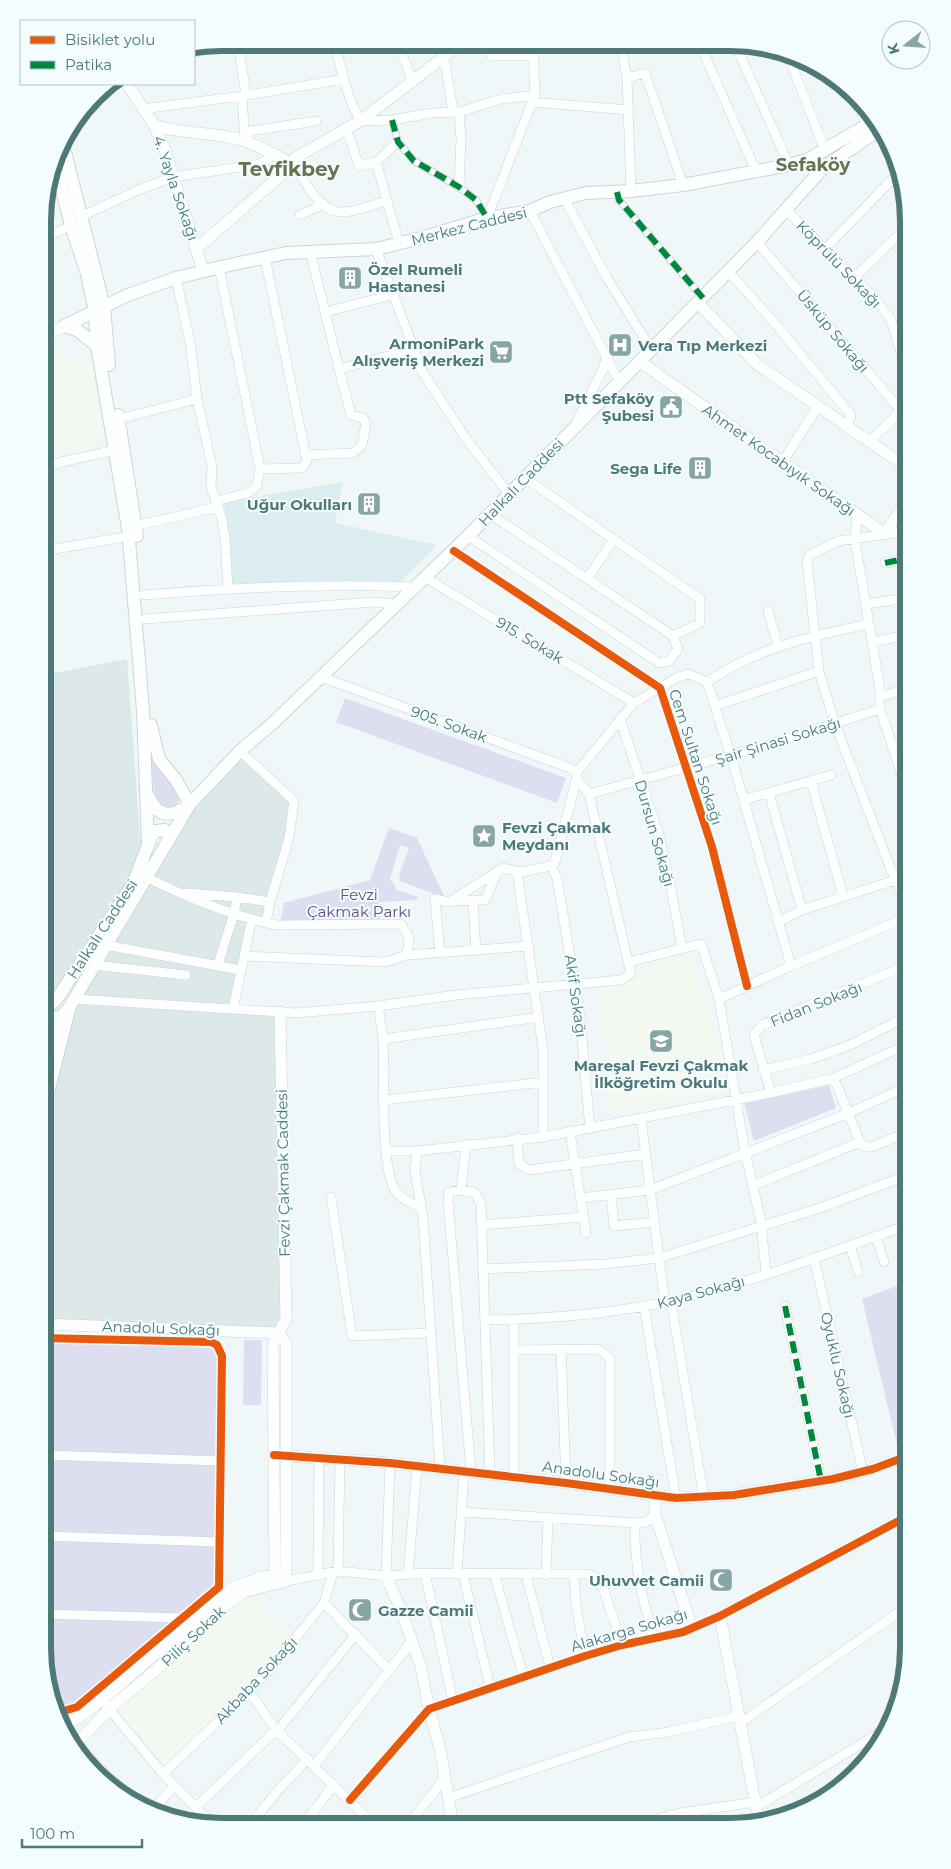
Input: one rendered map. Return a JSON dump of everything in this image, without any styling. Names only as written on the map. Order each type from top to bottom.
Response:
[{"type":"main road","name":"Merkez Caddesi","points":[[64,326],[128,295],[176,278],[219,267],[286,253],[310,251],[349,252],[376,249],[487,218],[530,211],[564,198],[586,193],[631,191],[683,185],[757,173],[807,160],[871,127]]},
{"type":"main road","name":"Halkalı Caddesi","points":[[51,1025],[72,1003],[190,804],[240,751],[454,551],[787,211],[822,169],[871,127]]},
{"type":"main road","points":[[64,155],[75,222],[86,270],[99,309],[119,419],[131,530],[143,710],[148,842]]},
{"type":"main road","points":[[58,172],[75,222]]},
{"type":"main road","points":[[99,309],[97,346],[143,595],[153,738],[159,759],[176,780],[190,804],[173,814],[161,814],[155,810],[147,792]]},
{"type":"main road","points":[[64,326],[77,330],[97,346]]},
{"type":"main road","points":[[148,842],[152,835],[160,829],[165,830],[170,838]]},
{"type":"main road","name":"Halkalı Caddesi","points":[[51,1004],[56,1000],[132,884],[148,842]]},
{"type":"main road","points":[[51,1017],[56,1000]]},
{"type":"main road","points":[[51,1080],[72,1003]]},
{"type":"street","points":[[487,218],[534,99],[534,51]]},
{"type":"street","points":[[622,51],[627,78],[631,191]]},
{"type":"street","points":[[702,51],[757,173]]},
{"type":"street","points":[[239,52],[244,95],[245,142]]},
{"type":"street","points":[[336,52],[350,99],[360,121]]},
{"type":"street","points":[[401,52],[413,82]]},
{"type":"street","points":[[196,249],[294,164],[295,158],[347,131],[452,52]]},
{"type":"street","points":[[739,52],[789,165]]},
{"type":"street","points":[[492,56],[534,56]]},
{"type":"street","points":[[444,58],[462,138],[459,187]]},
{"type":"street","points":[[790,62],[825,150]]},
{"type":"street","points":[[627,78],[646,73],[683,185]]},
{"type":"street","points":[[142,109],[344,79]]},
{"type":"street","name":"4. Yayla Sokağı","points":[[128,85],[142,109],[154,124],[174,177],[203,271]]},
{"type":"street","points":[[360,121],[392,120],[456,111],[501,99],[534,99],[629,110]]},
{"type":"street","points":[[392,120],[398,142],[423,168],[459,187],[476,200],[487,218]]},
{"type":"street","points":[[245,142],[251,131],[316,121]]},
{"type":"street","points":[[154,124],[176,132],[234,138],[258,145],[273,155],[294,164],[316,198],[332,211],[341,212],[386,202]]},
{"type":"street","points":[[347,131],[359,166],[376,162],[398,142]]},
{"type":"street","points":[[52,234],[138,190],[174,177],[260,164],[273,155]]},
{"type":"street","points":[[376,162],[398,243]]},
{"type":"street","points":[[825,249],[894,178]]},
{"type":"street","points":[[617,192],[620,200],[700,300],[758,365],[900,463]]},
{"type":"street","points":[[564,198],[607,278],[651,349]]},
{"type":"street","points":[[300,215],[324,204]]},
{"type":"street","points":[[530,211],[619,381]]},
{"type":"street","name":"Köprülü Sokağı","points":[[787,211],[878,301],[891,320],[900,349]]},
{"type":"street","points":[[855,277],[900,234]]},
{"type":"street","name":"Üsküp Sokağı","points":[[757,242],[900,410]]},
{"type":"street","points":[[376,249],[423,373],[467,440],[509,494]]},
{"type":"street","points":[[306,455],[353,453],[362,445],[366,423],[363,418],[351,415],[310,251]]},
{"type":"street","points":[[260,469],[302,468],[307,461],[265,258]]},
{"type":"street","points":[[52,549],[131,530],[216,504],[248,493],[257,486],[260,469],[219,267]]},
{"type":"street","points":[[728,271],[772,320],[851,415],[847,428]]},
{"type":"street","points":[[176,278],[190,343],[197,400],[212,466],[211,487],[225,538],[228,588]]},
{"type":"street","points":[[325,312],[392,295]]},
{"type":"street","points":[[52,332],[64,326]]},
{"type":"street","points":[[339,369],[414,349]]},
{"type":"street","points":[[574,428],[599,379],[606,356]]},
{"type":"street","name":"Ahmet Kocabıyık Sokağı","points":[[639,361],[885,534]]},
{"type":"street","points":[[119,419],[197,400]]},
{"type":"street","points":[[782,463],[818,406]]},
{"type":"street","points":[[869,442],[900,412]]},
{"type":"street","points":[[52,464],[115,450]]},
{"type":"street","points":[[525,478],[700,599],[700,623],[673,636]]},
{"type":"street","points":[[885,534],[900,511]]},
{"type":"street","points":[[468,536],[659,663],[669,661],[678,649],[673,636],[490,514]]},
{"type":"street","points":[[857,516],[855,540],[880,696],[880,709],[900,761]]},
{"type":"street","points":[[900,532],[838,541],[810,555],[807,560],[819,671],[835,724],[900,888]]},
{"type":"street","points":[[586,579],[614,539]]},
{"type":"street","name":"Cem Sultan Sokağı","points":[[454,551],[660,688],[712,847],[747,986]]},
{"type":"street","points":[[885,563],[900,560]]},
{"type":"street","name":"915. Sokak","points":[[426,578],[634,702]]},
{"type":"street","points":[[143,595],[228,588],[416,587]]},
{"type":"street","points":[[865,604],[900,599]]},
{"type":"street","points":[[144,619],[354,603],[397,604]]},
{"type":"street","points":[[768,611],[778,646]]},
{"type":"street","points":[[707,682],[733,666],[778,646],[868,624]]},
{"type":"street","points":[[872,642],[900,637]]},
{"type":"street","points":[[715,706],[819,671]]},
{"type":"street","points":[[451,901],[499,869],[504,868],[517,872],[535,871],[552,866],[555,862],[576,777],[634,702],[689,674],[707,682],[731,756],[791,966]]},
{"type":"street","name":"905. Sokak","points":[[321,677],[570,768],[576,777]]},
{"type":"street","points":[[880,696],[900,690]]},
{"type":"street","name":"Şair Şinasi Sokağı","points":[[589,794],[731,756],[880,709]]},
{"type":"street","name":"Dursun Sokağı","points":[[620,719],[641,781],[667,870],[682,949]]},
{"type":"street","points":[[240,751],[294,801],[289,838],[270,902],[266,923]]},
{"type":"street","points":[[743,800],[831,775]]},
{"type":"street","points":[[72,1003],[296,1013],[378,1006],[456,995],[621,980],[631,974],[589,794],[576,777]]},
{"type":"street","points":[[811,781],[843,896]]},
{"type":"street","points":[[769,793],[802,910]]},
{"type":"street","name":"Akif Sokağı","points":[[552,866],[558,878],[575,984],[585,1059],[590,1129]]},
{"type":"street","points":[[440,954],[435,899],[445,902],[486,899],[499,869]]},
{"type":"street","points":[[517,872],[539,1017],[544,1082],[543,1137]]},
{"type":"street","points":[[146,878],[176,892],[234,914],[277,925],[401,924],[409,938],[407,956]]},
{"type":"street","points":[[778,922],[802,910],[900,879]]},
{"type":"street","points":[[176,892],[270,902]]},
{"type":"street","points":[[218,964],[234,914],[237,897]]},
{"type":"street","points":[[473,901],[476,950]]},
{"type":"street","points":[[233,1009],[252,919]]},
{"type":"street","points":[[719,999],[791,966],[900,921]]},
{"type":"street","points":[[628,962],[701,944],[719,999],[738,1100],[745,1151],[761,1226],[766,1273]]},
{"type":"street","points":[[105,945],[218,964],[241,970]]},
{"type":"street","points":[[244,956],[374,963],[397,960],[407,956],[529,946]]},
{"type":"street","points":[[93,965],[186,975]]},
{"type":"street","name":"Fidan Sokağı","points":[[771,1093],[754,1034],[762,1025],[899,969]]},
{"type":"street","points":[[378,1006],[383,1039],[386,1151],[396,1192],[407,1202],[420,1207]]},
{"type":"street","name":"Fevzi Çakmak Caddesi","points":[[278,1333],[286,1319],[280,1012]]},
{"type":"street","points":[[383,1039],[539,1017]]},
{"type":"street","points":[[764,1070],[811,1059],[850,1045],[899,1020]]},
{"type":"street","points":[[386,1151],[417,1151],[517,1138],[543,1137],[738,1100],[834,1078],[899,1048]]},
{"type":"street","points":[[834,1078],[860,1142],[865,1147],[871,1147],[899,1136]]},
{"type":"street","points":[[385,1100],[544,1082]]},
{"type":"street","points":[[580,1198],[650,1190],[745,1151],[849,1112],[899,1090]]},
{"type":"street","points":[[641,1119],[659,1258],[704,1498]]},
{"type":"street","points":[[570,1132],[586,1234]]},
{"type":"street","points":[[517,1138],[519,1164],[529,1170],[646,1154]]},
{"type":"street","points":[[752,1186],[860,1142]]},
{"type":"street","points":[[461,1190],[466,1144]]},
{"type":"street","points":[[417,1151],[416,1172],[431,1333],[440,1468]]},
{"type":"street","points":[[482,1269],[605,1264],[659,1258],[820,1208],[899,1178]]},
{"type":"street","points":[[490,1474],[486,1320],[480,1204],[475,1193],[461,1190],[448,1192],[467,1472],[462,1512],[460,1574],[490,1687]]},
{"type":"street","points":[[611,1194],[614,1226],[654,1222]]},
{"type":"street","points":[[331,1197],[352,1336],[431,1333]]},
{"type":"street","points":[[482,1224],[583,1217]]},
{"type":"street","name":"Kaya Sokağı","points":[[486,1320],[514,1320],[668,1302],[814,1258],[899,1228]]},
{"type":"street","points":[[876,1236],[884,1262]]},
{"type":"street","points":[[850,1245],[858,1272]]},
{"type":"street","name":"Oyuklu Sokağı","points":[[814,1258],[863,1472]]},
{"type":"street","points":[[644,1306],[676,1498]]},
{"type":"street","points":[[785,1306],[821,1481]]},
{"type":"street","points":[[514,1320],[514,1477]]},
{"type":"street","name":"Anadolu Sokağı","points":[[51,1324],[278,1333]]},
{"type":"street","points":[[278,1333],[286,1343],[280,1455],[284,1579],[336,1572],[386,1576],[425,1573],[588,1574],[600,1579],[622,1645]]},
{"type":"street","points":[[51,1338],[203,1342],[217,1345],[222,1356],[219,1587],[77,1707],[64,1711]]},
{"type":"street","points":[[561,1348],[566,1482]]},
{"type":"street","points":[[514,1350],[598,1349],[610,1358],[610,1488]]},
{"type":"street","points":[[51,1455],[221,1461]]},
{"type":"street","name":"Anadolu Sokağı","points":[[280,1455],[440,1468],[566,1482],[676,1498],[734,1496],[821,1481],[863,1472],[899,1459]]},
{"type":"street","points":[[318,1575],[319,1458]]},
{"type":"street","name":"Akbaba Sokağı","points":[[162,1774],[249,1692],[324,1603],[336,1572],[340,1459]]},
{"type":"street","points":[[390,1463],[386,1576],[421,1667],[452,1818]]},
{"type":"street","points":[[408,1574],[417,1467]]},
{"type":"street","points":[[655,1496],[655,1516],[692,1628]]},
{"type":"street","points":[[462,1512],[635,1522],[646,1522],[655,1516]]},
{"type":"street","points":[[546,1575],[548,1518]]},
{"type":"street","name":"Alakarga Sokağı","points":[[428,1709],[585,1656],[692,1628],[720,1616],[899,1521]]},
{"type":"street","points":[[635,1522],[634,1554],[640,1590],[654,1639]]},
{"type":"street","points":[[51,1536],[220,1542]]},
{"type":"street","points":[[425,1573],[453,1701]]},
{"type":"street","points":[[494,1573],[523,1676]]},
{"type":"street","points":[[526,1575],[550,1667]]},
{"type":"street","points":[[574,1575],[576,1604],[585,1656]]},
{"type":"street","name":"Piliç Sokak","points":[[69,1722],[105,1705],[230,1589],[261,1577],[284,1579]]},
{"type":"street","points":[[324,1603],[389,1670]]},
{"type":"street","points":[[448,1798],[629,1737],[738,1720],[899,1612]]},
{"type":"street","points":[[51,1614],[182,1618]]},
{"type":"street","points":[[720,1616],[757,1815]]},
{"type":"street","points":[[196,1807],[277,1730],[356,1634]]},
{"type":"street","points":[[256,1818],[281,1787],[311,1762],[412,1641]]},
{"type":"street","points":[[249,1692],[277,1730],[368,1818]]},
{"type":"street","points":[[79,1740],[105,1705],[162,1774],[205,1817]]},
{"type":"street","points":[[350,1800],[428,1709]]},
{"type":"street","points":[[661,1818],[680,1813],[755,1805],[876,1735]]},
{"type":"street","points":[[413,1818],[445,1778]]},
{"type":"street","points":[[309,1818],[334,1784]]},
{"type":"street","points":[[157,1805],[174,1786]]},
{"type":"shaded area","points":[[56,349],[64,360],[72,358],[75,364],[89,360],[104,435],[82,446],[52,456],[52,351]]},
{"type":"shaded area","points":[[343,482],[335,523],[437,545],[400,582],[231,584],[230,547],[224,502]]},
{"type":"shaded area","points":[[127,659],[140,837],[148,842],[143,861],[51,998],[52,674]]},
{"type":"shaded area","points":[[242,754],[294,801],[266,923],[253,919],[233,1009],[280,1012],[286,1319],[278,1333],[51,1320],[51,1100],[73,1013],[186,817]]},
{"type":"shaded area","name":"Mareşal Fevzi Çakmak İlköğretim Okulu","points":[[689,955],[695,966],[730,1083],[723,1092],[609,1110],[600,985],[632,975],[639,976],[654,973],[654,962]]},
{"type":"shaded area","points":[[254,1597],[292,1638],[251,1686],[166,1765],[115,1706],[230,1607]]},
{"type":"green space","points":[[345,698],[566,778],[557,803],[336,722]]},
{"type":"green space","points":[[150,752],[168,777],[180,799],[175,807],[168,809],[157,804],[154,794]]},
{"type":"green space","name":"Fevzi Çakmak Parkı","points":[[389,828],[417,838],[445,898],[400,881],[399,876],[409,848],[400,845],[390,879],[397,890],[418,897],[417,900],[379,902],[380,922],[280,923],[284,903],[370,880]]},
{"type":"green space","points":[[829,1085],[836,1108],[754,1141],[744,1103]]},
{"type":"green space","points":[[899,1286],[899,1453],[862,1299]]},
{"type":"green space","points":[[244,1340],[262,1340],[261,1405],[243,1405]]},
{"type":"green space","points":[[51,1341],[214,1348],[218,1357],[216,1458],[51,1453]]},
{"type":"green space","points":[[51,1458],[216,1464],[215,1540],[51,1534]]},
{"type":"green space","points":[[51,1539],[215,1544],[215,1585],[179,1615],[51,1611]]},
{"type":"green space","points":[[51,1616],[173,1621],[75,1703],[62,1707],[60,1703],[52,1659]]},
{"type":"marked path","points":[[392,120],[398,142],[414,161],[459,187],[476,200],[487,218]]},
{"type":"marked path","points":[[617,192],[619,200],[703,298]]},
{"type":"marked path","points":[[885,563],[900,560]]},
{"type":"marked path","points":[[785,1306],[821,1481]]},
{"type":"cycle path","points":[[454,551],[660,688],[712,847],[747,986]]},
{"type":"cycle path","points":[[51,1338],[211,1342],[217,1345],[222,1356],[219,1587],[77,1707],[64,1711]]},
{"type":"cycle path","points":[[274,1455],[390,1463],[566,1483],[676,1498],[734,1495],[833,1479],[873,1469],[899,1459]]},
{"type":"cycle path","points":[[350,1800],[429,1709],[585,1656],[622,1645],[683,1632],[720,1616],[899,1521]]},
{"type":"place","name":"Özel Rumeli Hastanesi","points":[[350,278]]},
{"type":"place","name":"Vera Tıp Merkezi","points":[[620,345]]},
{"type":"place","name":"ArmoniPark Alışveriş Merkezi","points":[[501,352]]},
{"type":"place","name":"Ptt Sefaköy Şubesi","points":[[671,407]]},
{"type":"place","name":"Sega Life","points":[[700,468]]},
{"type":"place","name":"Uğur Okulları","points":[[369,504]]},
{"type":"place","name":"Fevzi Çakmak Meydanı","points":[[484,836]]},
{"type":"place","name":"Mareşal Fevzi Çakmak İlköğretim Okulu","points":[[661,1041]]},
{"type":"place","name":"Uhuvvet Camii","points":[[721,1580]]},
{"type":"place","name":"Gazze Camii","points":[[360,1610]]},
{"type":"district","name":"Sefaköy","points":[[813,165]]},
{"type":"district","name":"Tevfikbey","points":[[289,169]]}]
